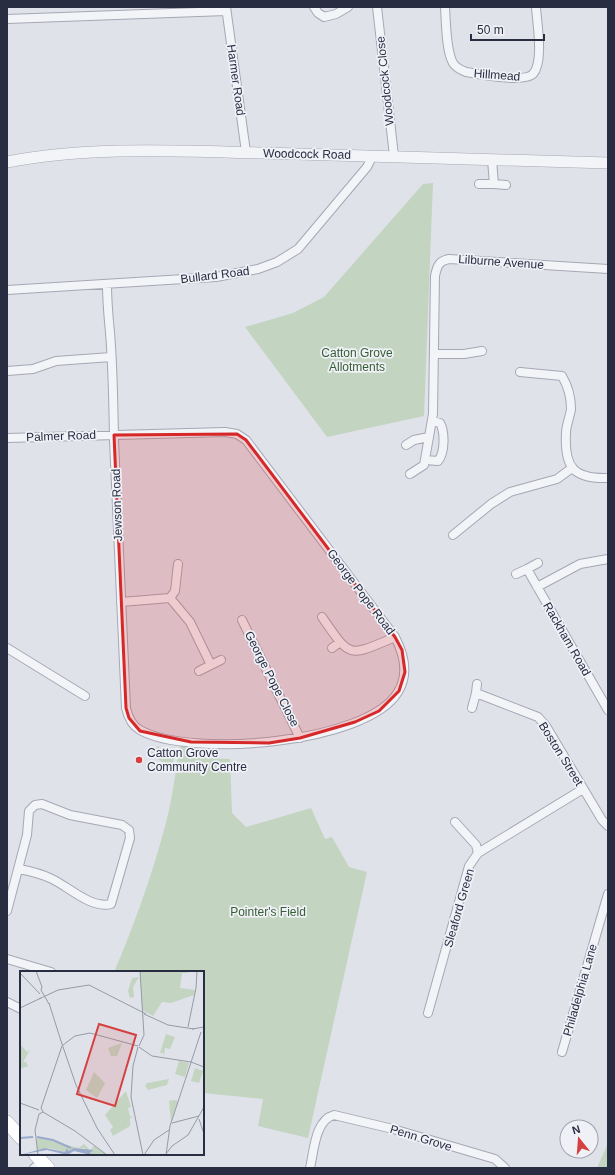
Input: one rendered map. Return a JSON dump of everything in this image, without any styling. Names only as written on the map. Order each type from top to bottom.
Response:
[{"type":"main road","points":[[7,1122],[20,1137]]},
{"type":"street","points":[[314,7],[318,13],[324,17],[336,14],[348,7]]},
{"type":"street","name":"Woodcock Close","points":[[377,7],[394,156]]},
{"type":"street","name":"Hillmead","points":[[445,7],[450,53],[453,63],[458,69],[466,72],[523,78],[532,75],[538,65],[536,7]]},
{"type":"street","points":[[7,20],[226,9]]},
{"type":"street","name":"Harmer Road","points":[[226,9],[246,152]]},
{"type":"street","name":"Woodcock Road","points":[[7,162],[30,157],[128,150],[370,155],[608,163]]},
{"type":"street","name":"Bullard Road","points":[[7,290],[107,285],[216,277],[258,269],[277,262],[298,249],[314,231],[367,167],[370,161],[370,155]]},
{"type":"street","points":[[492,160],[494,184]]},
{"type":"street","points":[[479,184],[506,185]]},
{"type":"street","name":"Lilburne Avenue","points":[[426,460],[432,421],[435,276],[437,266],[443,260],[449,259],[608,269]]},
{"type":"street","name":"Jewson Road","points":[[107,285],[126,708],[133,725]]},
{"type":"street","points":[[434,354],[464,354],[482,351]]},
{"type":"street","points":[[7,372],[33,370],[56,361],[111,358]]},
{"type":"street","points":[[520,372],[562,376],[567,384],[570,395],[571,410],[566,433],[567,453],[572,468],[582,476],[608,478]]},
{"type":"street","points":[[410,474],[424,465],[426,460],[438,461],[442,449],[444,430],[440,423],[432,421]]},
{"type":"street","name":"George Pope Road","points":[[114,435],[225,432],[237,434],[246,440],[396,637],[402,650],[405,672],[399,691],[391,701],[379,711],[355,722],[300,738],[269,743],[228,744],[191,742],[161,737],[140,730],[133,725]]},
{"type":"street","name":"Palmer Road","points":[[7,438],[114,435]]},
{"type":"street","points":[[406,445],[414,440],[429,437]]},
{"type":"street","points":[[452,535],[491,504],[510,492],[557,479],[572,468]]},
{"type":"street","points":[[537,587],[580,564],[608,558]]},
{"type":"street","points":[[516,574],[538,563]]},
{"type":"street","points":[[121,602],[166,600],[170,598],[175,591],[178,564]]},
{"type":"street","name":"Rackham Road","points":[[526,569],[608,710]]},
{"type":"street","points":[[170,598],[190,622],[211,665]]},
{"type":"street","points":[[322,617],[340,642],[349,651],[356,652],[396,637]]},
{"type":"street","name":"George Pope Close","points":[[242,620],[299,733],[300,738]]},
{"type":"street","points":[[332,648],[340,642]]},
{"type":"street","points":[[7,648],[85,696]]},
{"type":"street","points":[[199,671],[221,660]]},
{"type":"street","name":"Boston Street","points":[[472,708],[477,689],[538,717],[546,726],[602,820],[608,826]]},
{"type":"street","name":"Sleaford Green","points":[[428,1013],[469,866],[478,853],[583,789]]},
{"type":"street","points":[[7,911],[19,869],[21,853],[27,835],[29,811],[35,805],[42,804],[70,814],[122,824],[129,830],[130,838],[111,904],[105,905],[88,900],[51,878],[19,869]]},
{"type":"street","points":[[455,822],[476,845],[478,853]]},
{"type":"street","name":"Philadelphia Lane","points":[[562,1052],[606,906],[608,894]]},
{"type":"street","points":[[7,958],[48,971]]},
{"type":"street","points":[[7,1002],[20,1008]]},
{"type":"street","name":"Penn Grove","points":[[310,1168],[320,1124],[326,1117],[334,1115],[394,1129],[495,1159],[505,1168]]},
{"type":"highlighted area","points":[[237,434],[246,440],[395,637],[402,650],[405,672],[399,691],[379,711],[355,722],[300,738],[269,743],[191,742],[140,731],[129,718],[126,708],[114,435]]},
{"type":"green space","name":"Catton Grove Allotments","points":[[433,183],[424,416],[327,437],[245,327],[293,313],[324,297],[423,184]]},
{"type":"green space","points":[[158,746],[162,750],[164,747],[175,753],[172,767],[159,760],[151,752]]},
{"type":"green space","name":"Pointer's Field","points":[[180,746],[198,747],[198,758],[230,759],[232,813],[246,827],[311,808],[325,839],[332,837],[349,867],[367,872],[308,1138],[258,1126],[263,1099],[204,1093],[204,971],[115,970],[154,866],[167,820]]},
{"type":"green space","points":[[608,1143],[608,1168],[597,1168]]},
{"type":"place","name":"Catton Grove Community Centre","points":[[139,760]]}]
